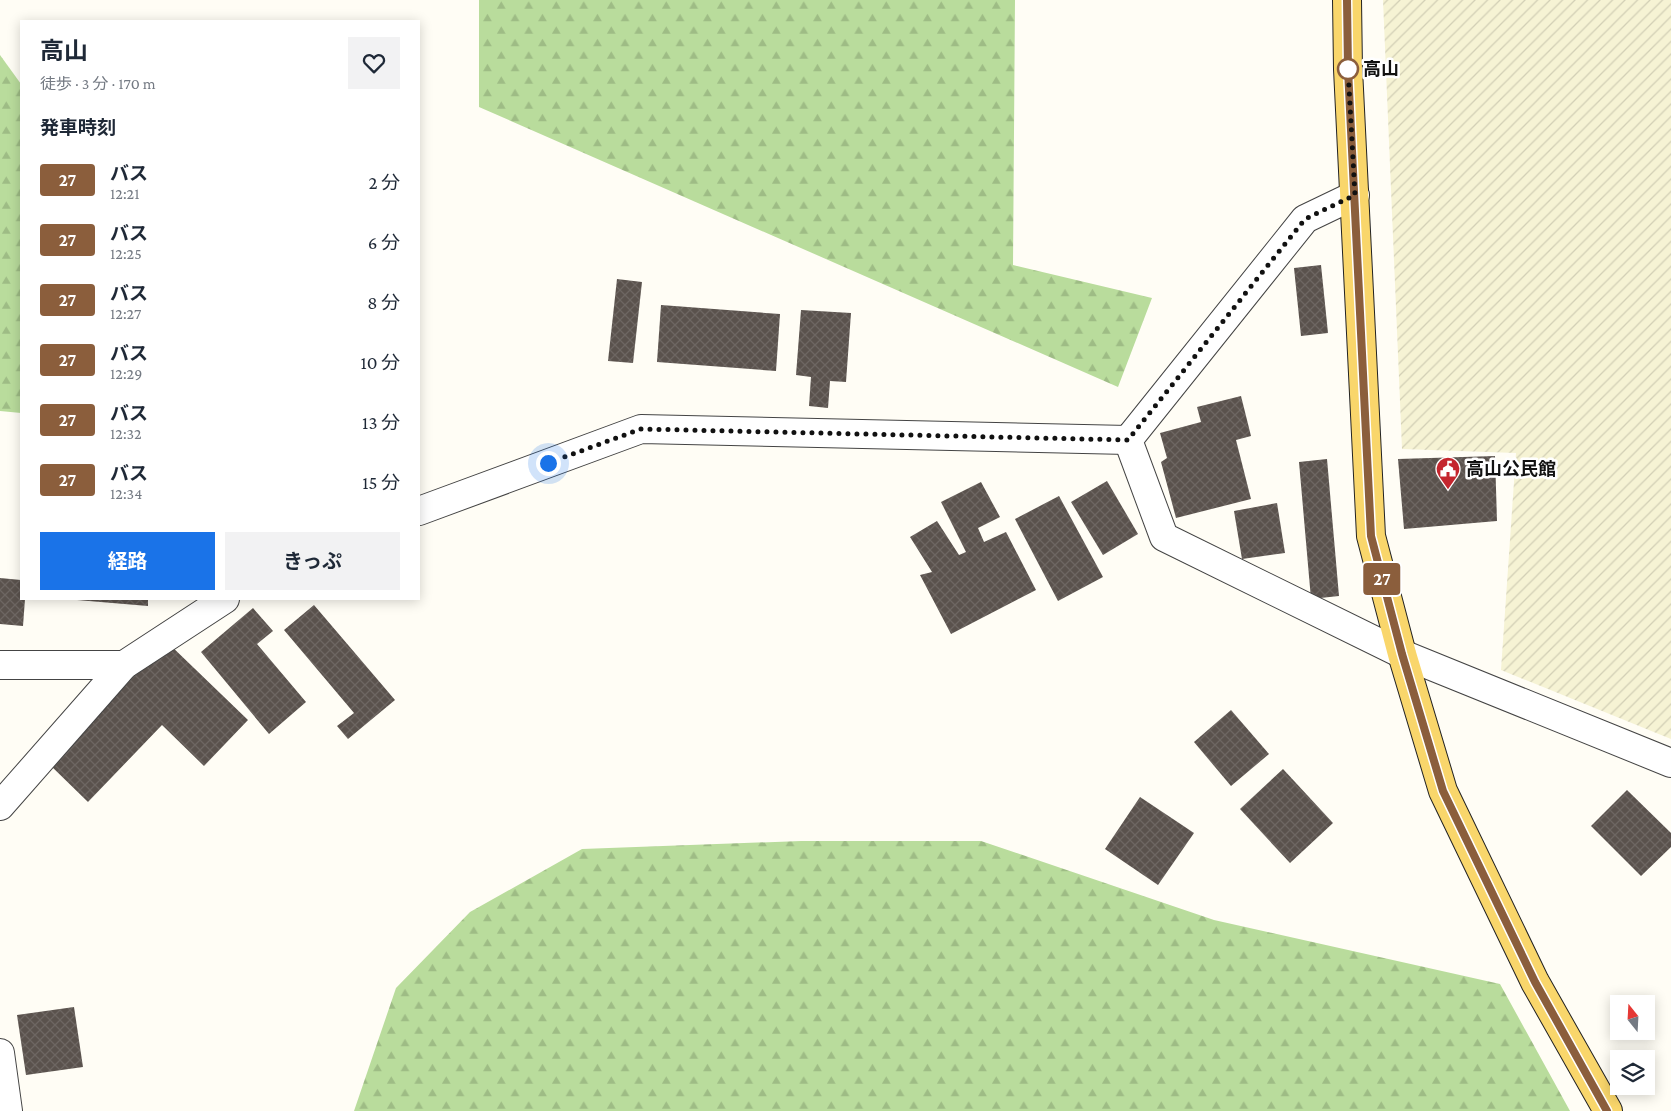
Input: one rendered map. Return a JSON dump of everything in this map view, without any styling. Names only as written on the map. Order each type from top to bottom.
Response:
[{"type":"main road","points":[[1347,0],[1348,69],[1371,536],[1402,654],[1443,791],[1535,982],[1608,1111]]},
{"type":"street","points":[[1128,440],[1305,219],[1355,195]]},
{"type":"street","points":[[420,511],[641,429],[1128,440]]},
{"type":"street","points":[[1128,440],[1164,537],[1402,654],[1671,764]]},
{"type":"street","points":[[0,806],[124,665],[223,600]]},
{"type":"street","points":[[0,665],[124,665]]},
{"type":"street","points":[[0,1054],[8,1111]]},
{"type":"shaded area","points":[[1383,0],[1671,0],[1671,739],[1501,670],[1516,453],[1402,449]]},
{"type":"green space","points":[[479,0],[1015,0],[1013,265],[1152,298],[1118,387],[479,107]]},
{"type":"green space","points":[[0,55],[20,83],[20,413],[0,411]]},
{"type":"green space","points":[[801,841],[981,841],[1214,920],[1500,984],[1570,1111],[354,1111],[396,988],[470,912],[582,849]]},
{"type":"building","points":[[1321,265],[1328,333],[1301,336],[1294,268]]},
{"type":"building","points":[[617,279],[642,282],[633,363],[608,361]]},
{"type":"building","points":[[661,305],[780,314],[776,371],[657,362]]},
{"type":"building","points":[[801,310],[851,313],[846,382],[830,381],[828,408],[809,406],[811,377],[796,375]]},
{"type":"building","points":[[1241,396],[1251,436],[1236,440],[1251,499],[1176,518],[1161,462],[1167,458],[1160,433],[1201,422],[1197,407]]},
{"type":"building","name":"高山公民館","points":[[1495,456],[1497,521],[1404,529],[1398,459]]},
{"type":"building","points":[[1327,459],[1339,596],[1311,599],[1299,462]]},
{"type":"building","points":[[1107,481],[1138,534],[1103,555],[1071,502]]},
{"type":"building","points":[[981,482],[1000,517],[978,528],[984,542],[1006,532],[1036,590],[951,634],[920,575],[932,572],[910,537],[937,521],[959,555],[966,552],[941,502]]},
{"type":"building","points":[[1059,496],[1103,577],[1058,601],[1015,519]]},
{"type":"building","points":[[1277,503],[1285,553],[1242,559],[1234,511]]},
{"type":"building","points":[[0,578],[20,580],[20,600],[25,600],[23,626],[0,624]]},
{"type":"building","points":[[77,600],[148,600],[148,606]]},
{"type":"building","points":[[314,605],[395,700],[348,739],[337,726],[354,713],[284,630]]},
{"type":"building","points":[[253,608],[273,631],[257,644],[306,702],[269,734],[201,652]]},
{"type":"building","points":[[167,642],[248,720],[204,766],[162,725],[88,802],[49,764]]},
{"type":"building","points":[[1231,710],[1269,754],[1231,786],[1194,742]]},
{"type":"building","points":[[1283,769],[1333,823],[1290,863],[1240,809]]},
{"type":"building","points":[[1627,790],[1671,833],[1671,847],[1641,876],[1591,826]]},
{"type":"building","points":[[1140,797],[1194,833],[1158,885],[1105,849]]},
{"type":"building","points":[[74,1007],[83,1067],[26,1075],[17,1015]]},
{"type":"bus line","name":"27","points":[[1347,0],[1348,69],[1371,536],[1402,654],[1443,791],[1535,982],[1607,1111]]},
{"type":"place","name":"高山","points":[[1348,69]]},
{"type":"place","name":"高山公民館","points":[[1448,490]]},
{"type":"route","points":[[548,463],[641,429],[1128,440],[1305,219],[1355,195],[1348,69]]}]
